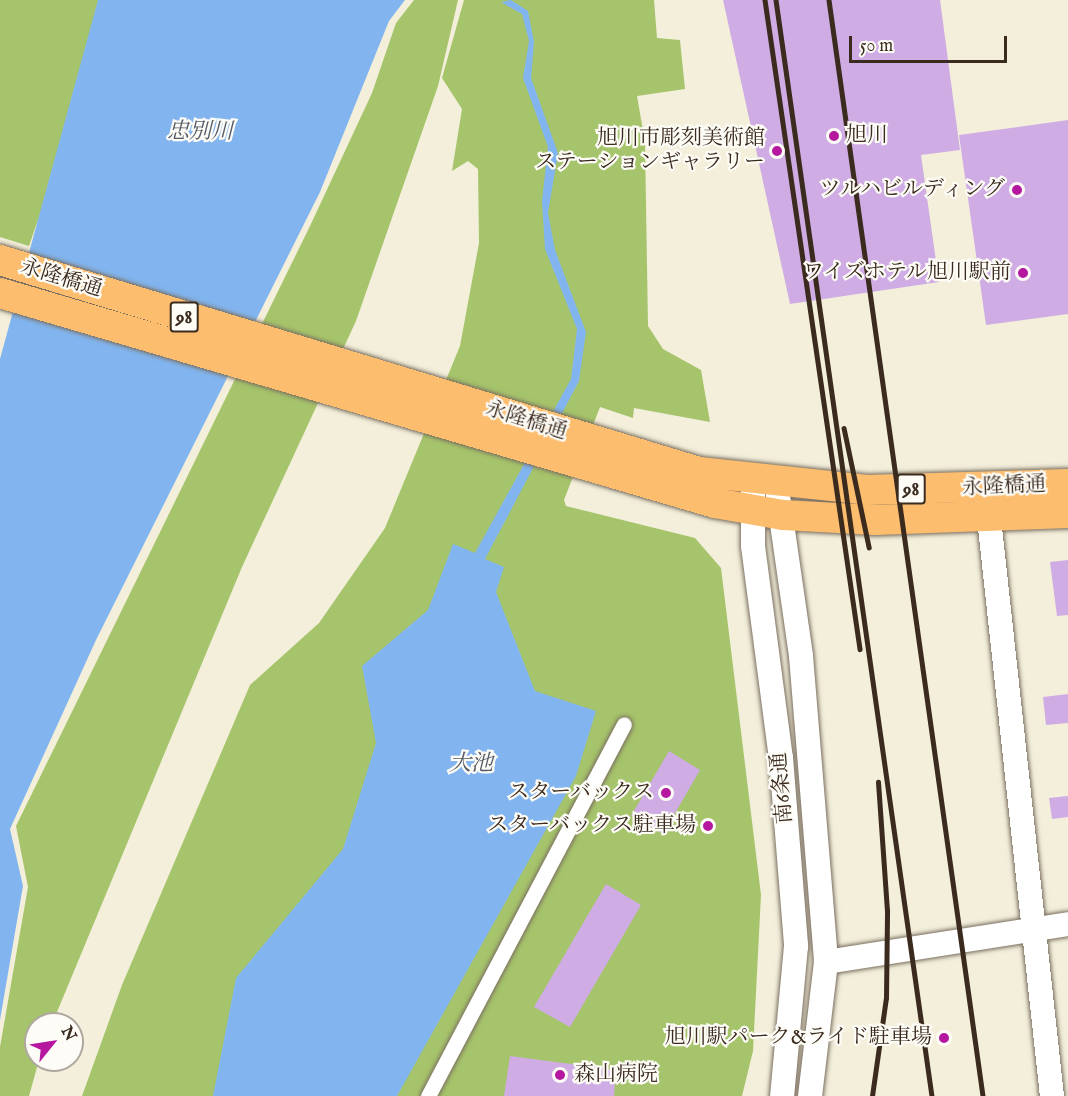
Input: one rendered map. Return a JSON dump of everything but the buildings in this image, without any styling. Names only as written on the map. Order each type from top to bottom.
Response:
[{"type":"main road","name":"永隆橋通","points":[[0,260],[362,386],[588,454],[699,472],[760,490],[986,489],[1068,484]]},
{"type":"main road","name":"永隆橋通","points":[[0,293],[362,386]]},
{"type":"main road","name":"永隆橋通","points":[[760,490],[783,515],[989,518],[1068,513]]},
{"type":"street","points":[[986,489],[1052,1096]]},
{"type":"street","name":"南6条通","points":[[760,490],[796,946],[782,1096]]},
{"type":"street","name":"南6条通","points":[[783,515],[826,962],[810,1096]]},
{"type":"street","points":[[428,1096],[624,724]]},
{"type":"street","points":[[826,962],[1068,924]]},
{"type":"green space","points":[[0,0],[104,0],[81,95],[29,246],[0,237]]},
{"type":"green space","points":[[414,0],[458,0],[438,86],[356,321],[242,567],[57,1012],[24,1012],[24,1072],[36,1072],[29,1096],[0,1096],[0,1047],[28,887],[16,826],[310,226],[372,93],[396,23]]},
{"type":"green space","points":[[464,0],[654,0],[657,38],[680,40],[685,89],[637,96],[645,142],[648,326],[663,349],[701,370],[710,422],[634,408],[633,418],[600,407],[564,500],[566,506],[695,538],[721,568],[761,895],[753,1051],[742,1096],[82,1096],[122,985],[250,685],[319,623],[385,528],[460,346],[479,243],[478,169],[468,161],[452,171],[462,109],[442,78]]},
{"type":"water","name":"忠別川","points":[[98,0],[405,0],[389,21],[320,192],[96,640],[10,829],[23,886],[0,1020],[0,359]]},
{"type":"water","name":"大池","points":[[511,0],[528,11],[534,42],[531,78],[558,153],[548,213],[555,250],[586,332],[579,381],[485,559],[504,567],[496,592],[535,691],[596,711],[576,776],[397,1096],[213,1096],[236,978],[343,849],[376,743],[362,666],[428,610],[453,544],[475,553],[571,379],[577,329],[545,249],[542,201],[548,147],[523,78],[529,41],[522,14],[501,2]]},
{"type":"railway","points":[[765,0],[860,649]]},
{"type":"railway","points":[[776,0],[932,1096]]},
{"type":"railway","points":[[829,0],[983,1096]]},
{"type":"railway","points":[[844,428],[869,547]]},
{"type":"railway","points":[[872,1096],[886,998],[887,911],[878,782]]},
{"type":"place","name":"旭川","points":[[834,136]]},
{"type":"place","name":"旭川市彫刻美術館 ステーションギャラリー","points":[[777,151]]},
{"type":"place","name":"ツルハビルディング","points":[[1017,190]]},
{"type":"place","name":"ワイズホテル旭川駅前","points":[[1023,273]]},
{"type":"place","name":"スターバックス","points":[[666,793]]},
{"type":"place","name":"スターバックス駐車場","points":[[708,826]]},
{"type":"place","name":"旭川駅パーク&ライド駐車場","points":[[944,1038]]},
{"type":"place","name":"森山病院","points":[[560,1075]]}]
